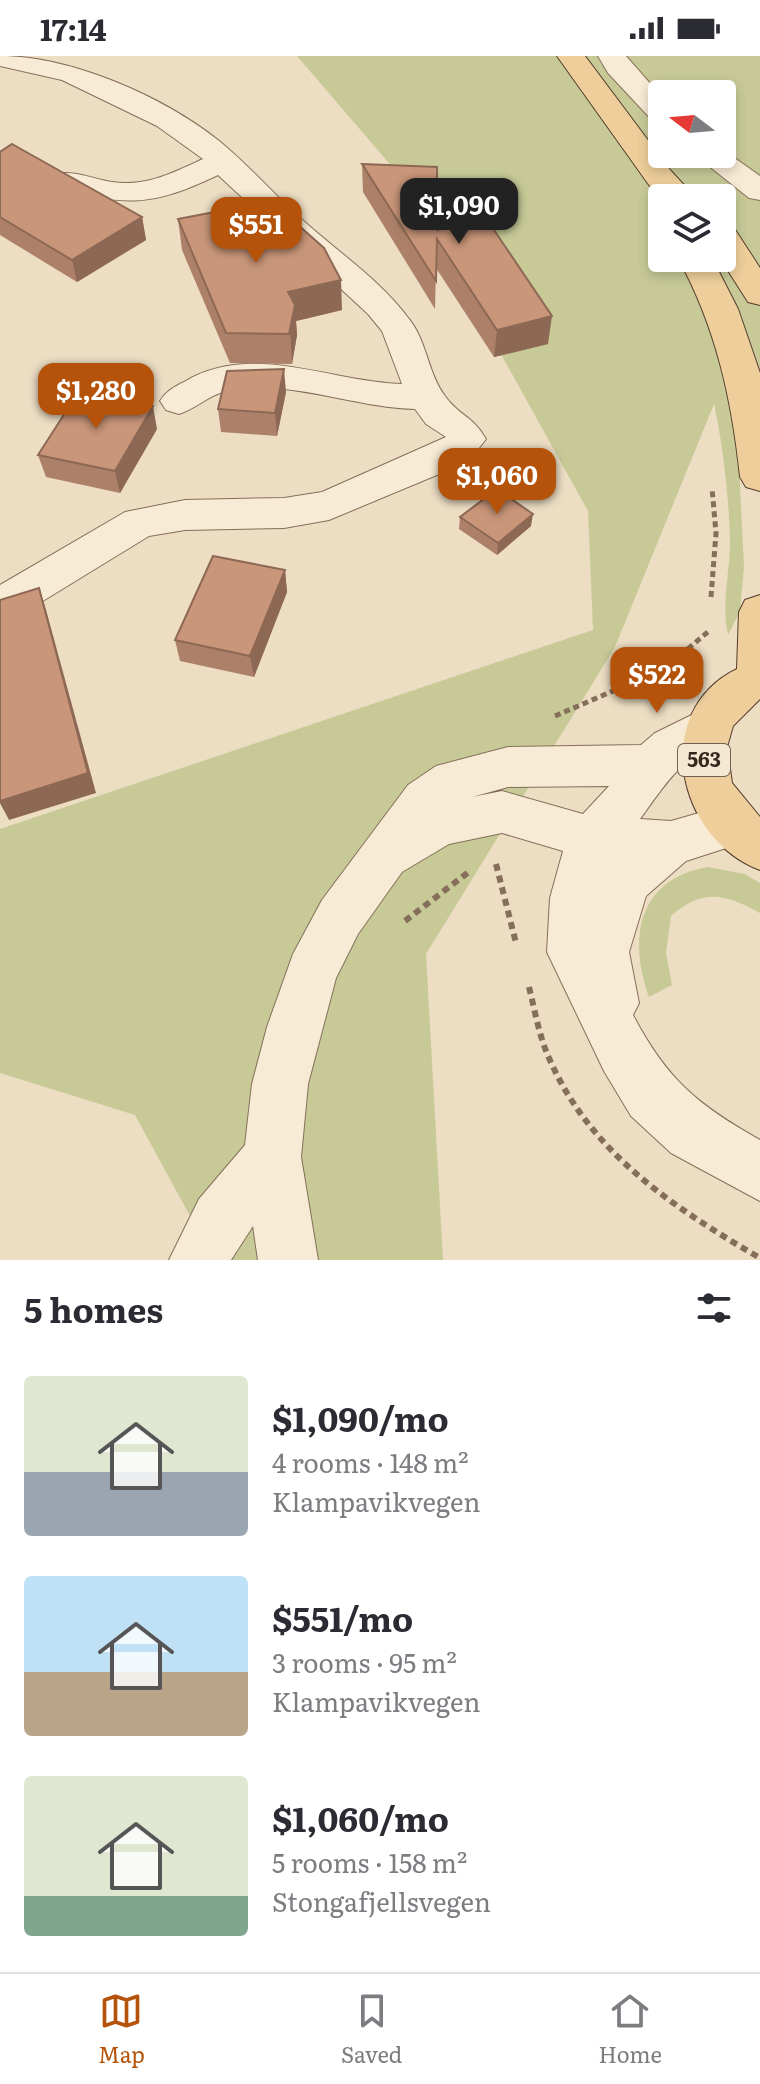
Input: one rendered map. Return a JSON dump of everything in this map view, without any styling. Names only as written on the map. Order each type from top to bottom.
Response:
[{"type":"main road","points":[[571,56],[598,97],[666,184]]},
{"type":"main road","points":[[736,257],[760,294]]},
{"type":"main road","points":[[702,272],[723,317],[743,374],[760,477]]},
{"type":"main road","name":"563","points":[[747,836],[716,801],[706,775],[703,749],[708,726],[727,697],[759,678],[760,612]]},
{"type":"street","points":[[612,56],[618,67],[648,99]]},
{"type":"street","points":[[0,58],[71,73],[124,97],[188,133],[380,306],[398,328],[425,397],[439,415],[457,425],[467,439],[454,452],[329,505],[284,513],[198,514],[139,523],[0,606]]},
{"type":"street","points":[[67,181],[106,191],[142,195],[159,191],[221,162]]},
{"type":"street","points":[[728,168],[760,191]]},
{"type":"street","points":[[179,401],[212,381],[263,374],[382,396],[425,397]]},
{"type":"street","points":[[708,726],[671,747],[651,765],[622,806],[591,838],[575,898],[573,952],[618,1041],[651,1096],[691,1133],[760,1172]]},
{"type":"street","points":[[288,1260],[272,1157],[280,1084],[312,972],[340,917],[425,800],[453,781],[508,767],[651,765]]},
{"type":"street","points":[[381,861],[438,825],[502,812],[591,838],[671,843],[747,836]]},
{"type":"street","points":[[618,1041],[603,952],[625,883],[671,843]]},
{"type":"street","points":[[199,1260],[220,1220],[272,1157]]},
{"type":"path","points":[[710,473],[716,533],[711,608]]},
{"type":"path","points":[[543,721],[664,669],[709,632],[710,620]]},
{"type":"path","points":[[402,924],[471,871],[495,867]]},
{"type":"green space","points":[[297,56],[760,56],[760,385],[738,444],[744,567],[740,611],[728,635],[725,611],[730,553],[727,489],[714,404],[615,647],[426,954],[443,1260],[214,1260],[135,1115],[0,1073],[0,829],[593,630],[588,511],[406,183]]},
{"type":"green space","points":[[708,867],[745,874],[760,883],[760,913],[725,898],[714,897],[693,901],[671,916],[666,953],[672,985],[649,997],[640,953],[644,914],[666,884]]},
{"type":"building","points":[[12,144],[142,217],[72,260],[0,217],[0,152]]},
{"type":"building","points":[[362,164],[437,167],[437,230],[475,221],[480,229],[492,227],[552,316],[497,330],[437,239],[436,281]]},
{"type":"building","points":[[271,201],[324,248],[341,280],[288,292],[295,305],[289,334],[226,333],[178,219]]},
{"type":"building","points":[[284,369],[275,413],[218,409],[227,371]]},
{"type":"building","points":[[79,391],[153,406],[115,471],[38,455]]},
{"type":"building","points":[[497,489],[533,514],[498,543],[460,517]]},
{"type":"building","points":[[213,556],[285,570],[250,656],[175,640]]},
{"type":"building","points":[[39,588],[88,773],[0,801],[0,600]]}]
